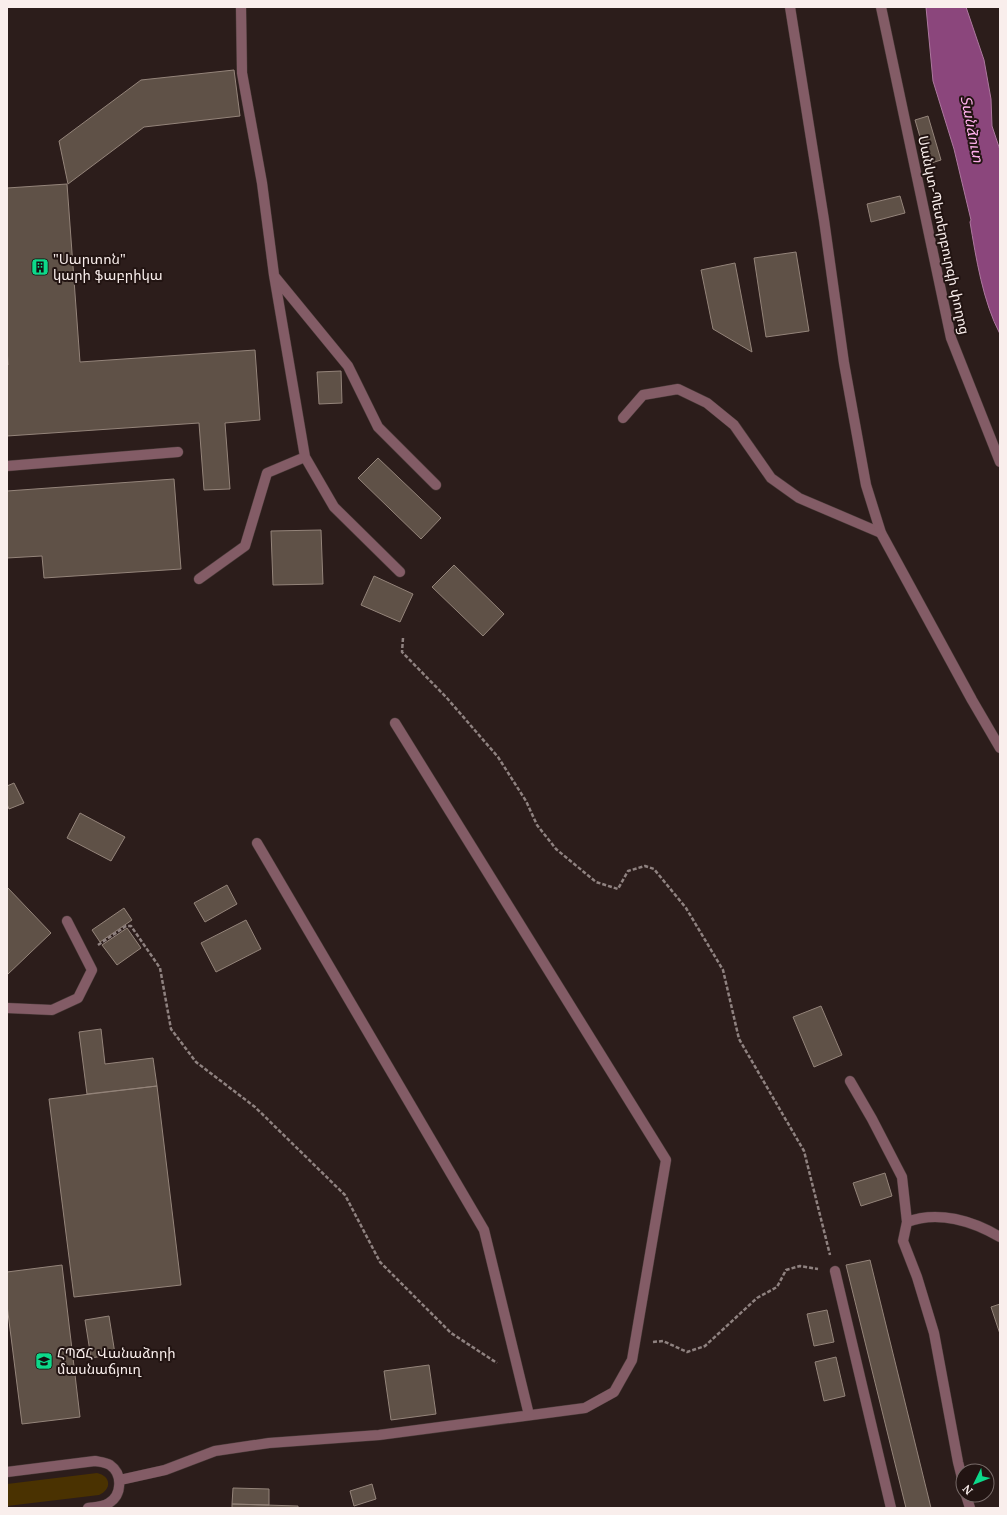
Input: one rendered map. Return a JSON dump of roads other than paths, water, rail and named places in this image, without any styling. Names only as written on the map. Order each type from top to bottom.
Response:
[{"type":"street","points":[[240,7],[242,73],[262,183],[274,275],[305,457],[334,507],[400,572]]},
{"type":"street","points":[[790,7],[824,220],[844,363],[866,485],[880,533],[1000,748]]},
{"type":"street","name":"Սանկտ-Պետերբուրգի փողոց","points":[[881,7],[951,338],[1000,462]]},
{"type":"street","points":[[274,275],[348,366],[378,427],[436,485]]},
{"type":"street","points":[[623,418],[643,395],[678,390],[685,393],[707,403],[734,425],[771,478],[800,498],[880,533]]},
{"type":"street","points":[[7,466],[178,452]]},
{"type":"street","points":[[199,579],[245,546],[268,473],[305,457]]},
{"type":"street","points":[[120,1480],[165,1470],[215,1451],[269,1444],[379,1435],[585,1408],[614,1392],[632,1360],[666,1160],[395,723]]},
{"type":"street","points":[[257,843],[484,1230],[529,1415]]},
{"type":"street","points":[[7,1008],[52,1010],[78,998],[92,970],[67,921]]},
{"type":"street","points":[[850,1081],[872,1119],[902,1177],[907,1222],[903,1241],[934,1333],[958,1463]]},
{"type":"street","points":[[907,1222],[918,1218],[943,1216],[983,1227],[1000,1237]]},
{"type":"street","points":[[835,1271],[891,1508]]},
{"type":"street","points":[[7,1472],[95,1461],[104,1462],[117,1472],[120,1480],[119,1489],[116,1497],[109,1504],[88,1508]]},
{"type":"water","name":"Տանձուտ","points":[[926,7],[966,7],[984,60],[991,99],[992,126],[1000,150],[1000,334],[989,308],[981,280],[970,222],[971,220],[954,149],[933,81]]},
{"type":"place","name":"\"Սարտոն\" կարի ֆաբրիկա","points":[[40,267]]},
{"type":"place","name":"ՀՊՃՀ Վանաձորի մասնաճյուղ","points":[[44,1361]]}]
